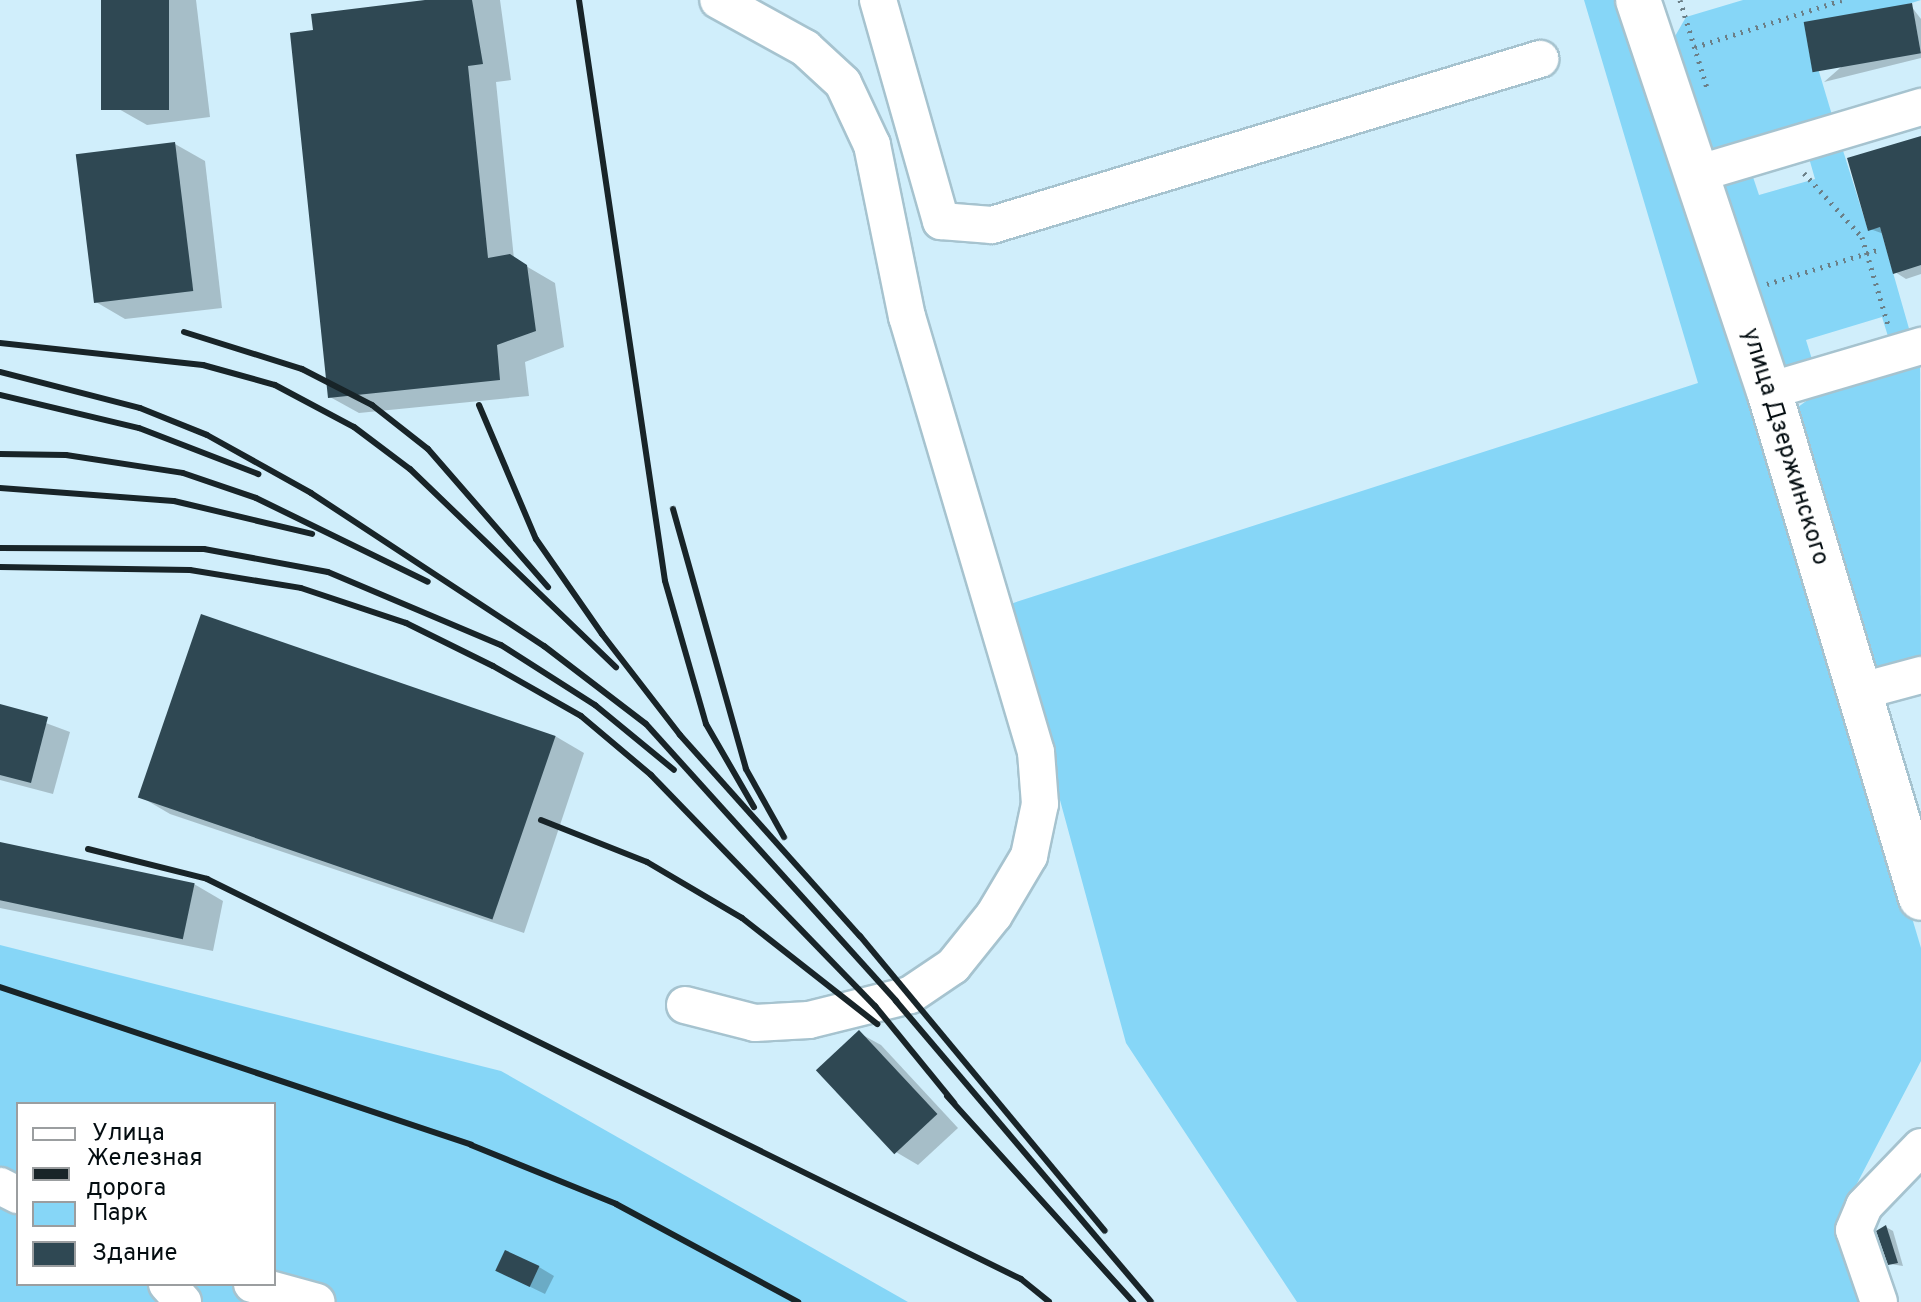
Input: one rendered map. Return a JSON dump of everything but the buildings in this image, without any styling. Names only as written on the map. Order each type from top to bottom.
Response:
[{"type":"main road","name":"улица Дзержинского","points":[[1643,1],[1696,174],[1769,391],[1921,898]]},
{"type":"street","points":[[685,1005],[768,1022],[809,1020],[910,995],[953,966],[994,915],[1029,856],[1040,804],[1036,752],[907,317],[872,145],[843,83],[805,48],[718,0]]},
{"type":"street","points":[[878,0],[941,221],[992,225],[1540,59]]},
{"type":"street","points":[[1696,174],[1921,107]]},
{"type":"street","points":[[1769,391],[1909,349]]},
{"type":"street","points":[[1858,692],[1921,675]]},
{"type":"street","points":[[1879,1302],[1854,1230],[1864,1206],[1919,1158]]},
{"type":"street","points":[[169,1286],[183,1302]]},
{"type":"street","points":[[259,1286],[317,1302]]},
{"type":"path","points":[[1695,47],[1842,0]]},
{"type":"path","points":[[1783,148],[1862,237],[1909,349]]},
{"type":"path","points":[[1766,284],[1881,249]]},
{"type":"green space","points":[[1584,0],[1626,0],[1756,395],[1921,948],[1921,1061],[1839,1218],[1863,1302],[1297,1302],[1126,1043],[1007,605],[1698,383]]},
{"type":"green space","points":[[1743,0],[1921,0],[1808,35],[1835,125],[1728,157],[1702,150],[1670,45],[1686,17]]},
{"type":"green space","points":[[1840,141],[1868,230],[1880,227],[1912,339],[1891,346],[1882,317],[1806,340],[1815,369],[1794,372],[1765,350],[1717,201],[1733,172],[1750,168],[1759,195],[1815,179],[1807,151]]},
{"type":"green space","points":[[1920,363],[1921,660],[1882,670],[1863,658],[1790,413],[1813,396]]},
{"type":"green space","points":[[0,945],[501,1071],[908,1302],[0,1302]]},
{"type":"railway","points":[[579,0],[665,581],[706,724],[754,807]]},
{"type":"railway","points":[[184,332],[302,369],[372,405],[428,449],[548,587]]},
{"type":"railway","points":[[0,343],[203,365],[275,385],[354,427],[410,469],[616,667]]},
{"type":"railway","points":[[0,372],[140,408],[207,435],[311,493],[544,646],[646,724],[896,1001],[1151,1302]]},
{"type":"railway","points":[[0,395],[139,428],[258,474]]},
{"type":"railway","points":[[479,405],[536,539],[602,634],[680,735],[860,936],[1105,1231]]},
{"type":"railway","points":[[0,454],[66,455],[183,473],[256,498],[428,582]]},
{"type":"railway","points":[[0,488],[174,501],[312,534]]},
{"type":"railway","points":[[673,509],[746,769],[784,837]]},
{"type":"railway","points":[[0,548],[204,549],[328,572],[501,645],[595,705],[674,770]]},
{"type":"railway","points":[[0,567],[190,570],[301,588],[406,623],[493,666],[581,716],[651,775],[875,1006],[954,1103]]},
{"type":"railway","points":[[541,820],[647,862],[742,918],[877,1024]]},
{"type":"railway","points":[[88,849],[207,879],[1021,1279],[1049,1302]]},
{"type":"railway","points":[[0,987],[471,1145],[616,1204],[798,1302]]},
{"type":"railway","points":[[947,1096],[1133,1302]]}]
